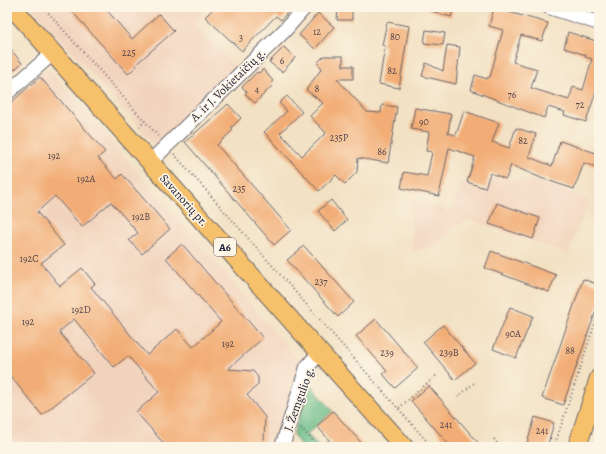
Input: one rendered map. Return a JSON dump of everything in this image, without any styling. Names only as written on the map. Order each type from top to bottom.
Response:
[{"type":"main road","name":"Savanorių pr.","points":[[12,7],[404,447]]},
{"type":"main road","points":[[577,447],[599,378]]},
{"type":"street","name":"A. ir J. Vokietaičių g.","points":[[150,162],[285,30],[305,7]]},
{"type":"street","points":[[549,7],[599,23]]},
{"type":"street","points":[[7,93],[53,53]]},
{"type":"street","name":"J. Žemgulio g.","points":[[282,447],[307,367],[319,353]]},
{"type":"path","points":[[43,7],[432,447]]},
{"type":"path","points":[[554,447],[599,311]]},
{"type":"path","points":[[399,408],[438,374]]},
{"type":"path","points":[[458,397],[474,383]]},
{"type":"path","points":[[291,418],[320,447],[330,440]]},
{"type":"path","points":[[550,438],[556,440]]},
{"type":"path","points":[[494,439],[500,447]]},
{"type":"shaded area","points":[[32,7],[196,7],[203,14],[193,24],[235,66],[207,100],[157,147]]},
{"type":"shaded area","points":[[46,68],[49,69],[302,364],[276,447],[7,447],[7,106],[39,77],[37,75]]},
{"type":"shaded area","points":[[491,179],[540,181],[589,200],[568,254],[468,219],[457,226],[432,248],[412,251],[411,198],[451,212],[460,183],[484,190]]},
{"type":"green space","points":[[310,384],[333,411],[307,434],[319,447],[302,447],[293,435]]},
{"type":"building","points":[[68,7],[104,7],[132,39],[159,14],[174,31],[135,65],[137,66],[128,74]]},
{"type":"building","points":[[215,7],[292,7],[281,20],[276,16],[242,51],[205,17]]},
{"type":"building","points":[[338,7],[352,7],[352,20],[337,20]]},
{"type":"building","points":[[425,7],[454,7],[451,17],[425,9]]},
{"type":"building","points":[[494,8],[548,23],[542,41],[521,35],[513,62],[537,69],[531,88],[569,100],[573,87],[583,90],[592,59],[585,57],[586,55],[564,48],[568,32],[599,42],[599,82],[586,122],[564,115],[565,112],[548,107],[544,118],[471,90],[475,75],[487,79],[490,77],[503,30],[489,26]]},
{"type":"building","points":[[318,13],[334,27],[315,49],[299,35]]},
{"type":"building","points":[[387,22],[409,26],[399,88],[379,84],[385,46],[382,45]]},
{"type":"building","points":[[426,30],[445,33],[443,45],[424,43]]},
{"type":"building","points":[[7,45],[22,63],[7,76]]},
{"type":"building","points":[[447,45],[460,47],[456,84],[422,76],[426,63],[443,71]]},
{"type":"building","points":[[284,47],[295,58],[282,72],[269,62]]},
{"type":"building","points":[[324,56],[343,56],[343,66],[353,66],[353,79],[337,79],[367,112],[381,113],[382,105],[397,107],[388,163],[358,158],[357,172],[345,184],[336,175],[319,191],[264,132],[287,111],[279,103],[287,96],[302,112],[280,133],[302,156],[326,133],[310,116],[323,103],[306,90],[322,68],[317,63]]},
{"type":"building","points":[[263,69],[273,81],[270,84],[272,86],[255,103],[245,94],[247,92],[242,87],[257,72],[259,73]]},
{"type":"building","points":[[40,77],[105,152],[98,158],[117,179],[122,174],[170,229],[142,254],[129,240],[138,233],[111,202],[82,227],[55,196],[37,212],[64,245],[41,263],[60,286],[82,268],[95,284],[91,287],[147,355],[177,329],[193,347],[221,322],[166,258],[182,244],[263,338],[228,369],[253,371],[258,377],[258,385],[247,395],[265,417],[264,440],[256,447],[167,447],[136,412],[159,392],[128,356],[114,367],[74,319],[59,332],[94,373],[42,415],[7,372],[7,106]]},
{"type":"building","points":[[228,104],[241,118],[231,128],[233,130],[217,145],[291,230],[274,245],[185,142]]},
{"type":"building","points":[[415,108],[451,114],[448,133],[456,135],[464,111],[499,123],[492,142],[509,148],[516,128],[536,134],[529,157],[552,166],[560,141],[599,154],[599,168],[584,163],[574,189],[541,178],[511,165],[506,179],[490,173],[485,188],[467,182],[475,157],[449,148],[439,196],[401,188],[404,172],[427,176],[432,152],[426,151],[429,132],[411,129]]},
{"type":"building","points":[[331,200],[347,220],[335,231],[318,211]]},
{"type":"building","points":[[497,203],[540,218],[533,239],[489,224]]},
{"type":"building","points":[[304,246],[354,302],[338,317],[287,260]]},
{"type":"building","points":[[491,251],[556,275],[549,292],[485,268]]},
{"type":"building","points":[[583,279],[599,285],[599,302],[563,405],[542,398]]},
{"type":"building","points":[[510,307],[533,316],[516,358],[493,349]]},
{"type":"building","points":[[376,319],[418,368],[395,388],[383,374],[387,371],[356,336]]},
{"type":"building","points":[[443,325],[475,363],[455,380],[423,342]]},
{"type":"building","points":[[429,386],[482,447],[451,447],[411,401]]},
{"type":"building","points":[[333,411],[365,447],[335,447],[317,426]]},
{"type":"building","points":[[535,417],[554,423],[547,447],[526,447]]}]
